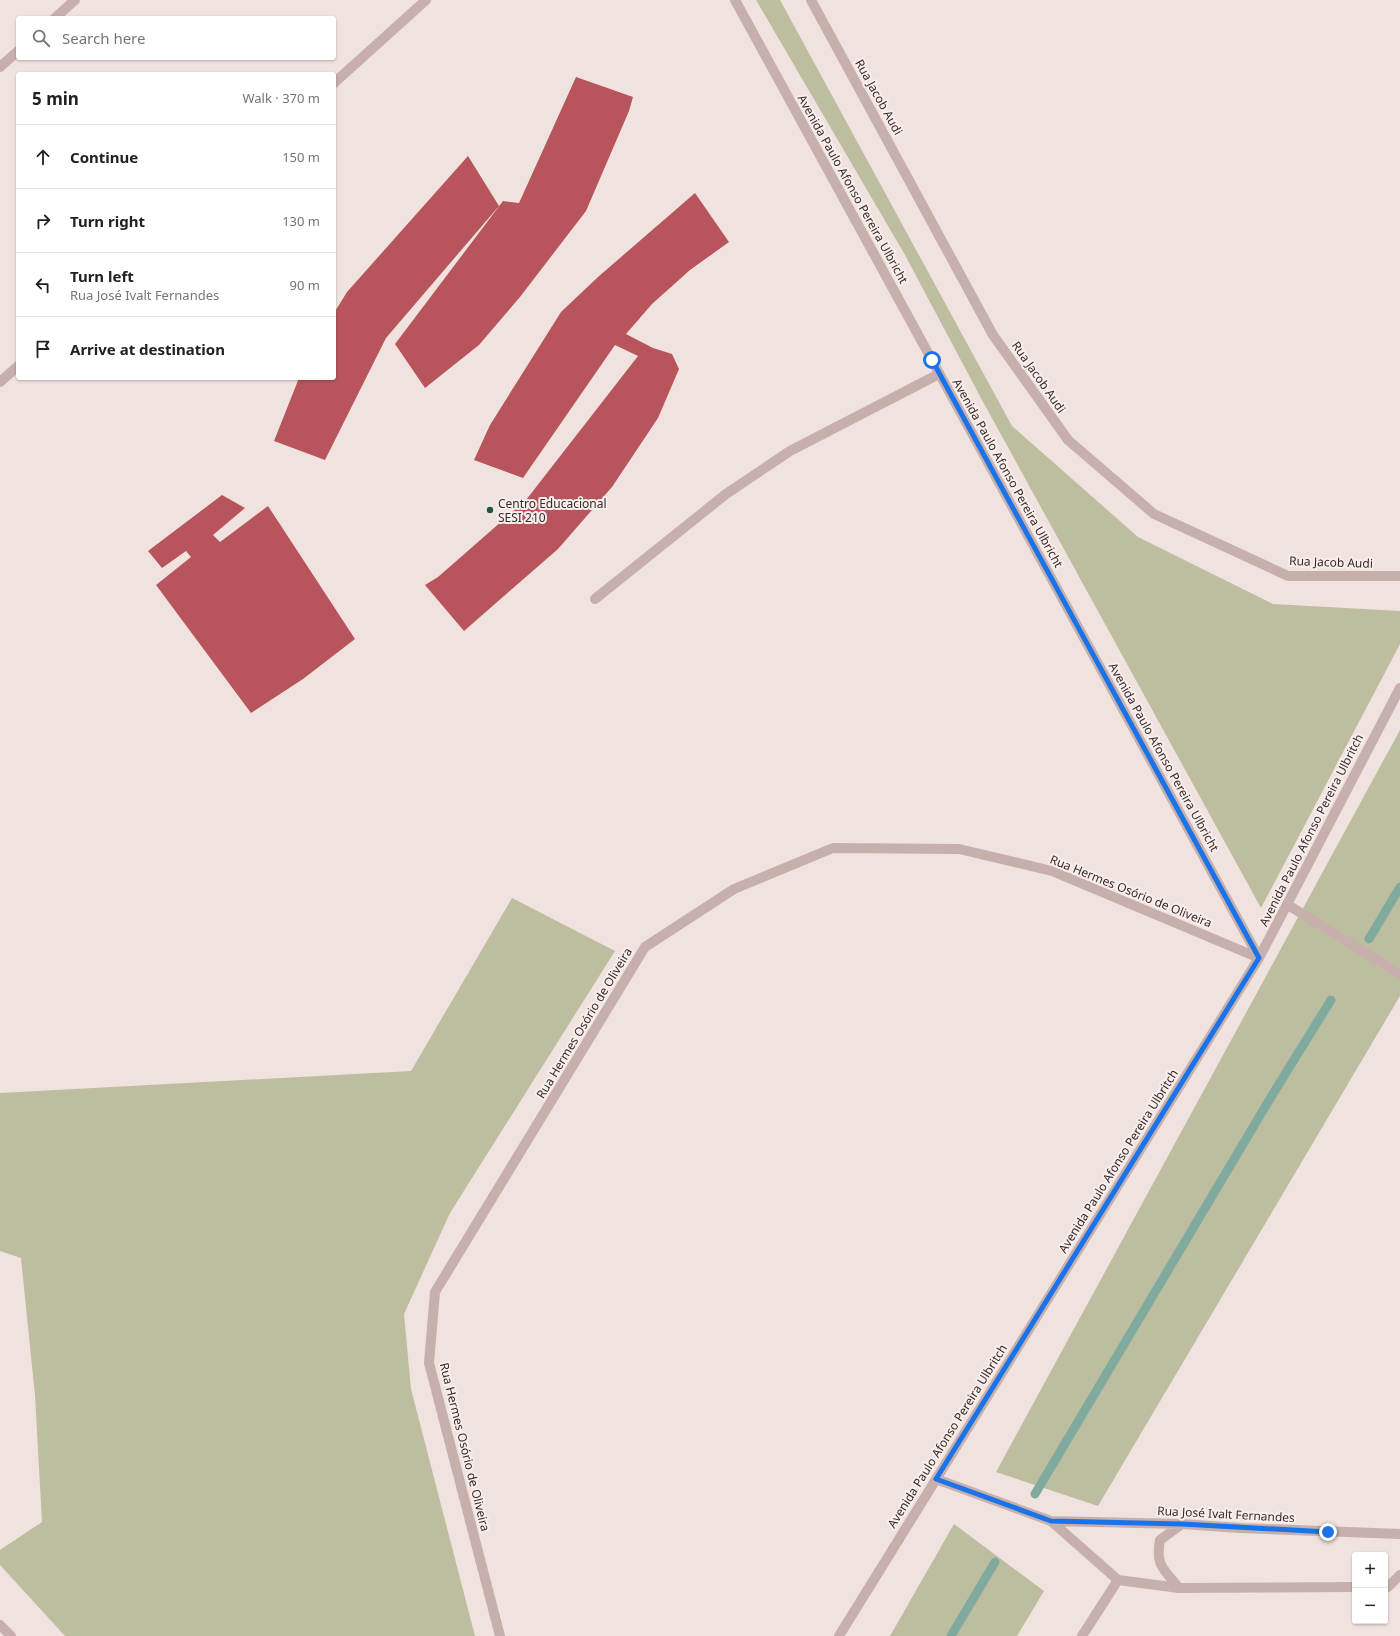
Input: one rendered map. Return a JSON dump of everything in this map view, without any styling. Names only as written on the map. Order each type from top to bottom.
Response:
[{"type":"street","points":[[57,16],[75,0]]},
{"type":"street","points":[[336,81],[426,0]]},
{"type":"street","name":"Avenida Paulo Afonso Pereira Ulbricht","points":[[735,0],[1259,958]]},
{"type":"street","name":"Rua Jacob Audi","points":[[811,0],[993,335],[1068,440],[1154,514],[1288,576],[1400,576]]},
{"type":"street","points":[[0,67],[16,53]]},
{"type":"street","points":[[0,382],[16,368]]},
{"type":"street","points":[[595,599],[726,494],[790,450],[939,374]]},
{"type":"street","name":"Avenida Paulo Afonso Pereira Ulbritch","points":[[839,1636],[1259,958],[1400,688]]},
{"type":"street","name":"Rua Hermes Osório de Oliveira","points":[[500,1636],[429,1363],[435,1292],[645,947],[734,889],[833,848],[959,849],[1052,871],[1259,958]]},
{"type":"street","points":[[1288,905],[1400,974]]},
{"type":"street","name":"Rua José Ivalt Fernandes","points":[[936,1479],[1051,1521],[1182,1524],[1240,1528],[1400,1534]]},
{"type":"street","name":"Rua José Ivalt Fernandes","points":[[1051,1521],[1118,1580]]},
{"type":"street","points":[[1179,1588],[1159,1564],[1158,1551],[1160,1540],[1182,1524]]},
{"type":"street","points":[[1387,1534],[1400,1543]]},
{"type":"street","points":[[1388,1586],[1400,1576]]},
{"type":"street","points":[[1082,1636],[1118,1580],[1179,1588],[1352,1587]]},
{"type":"street","points":[[1388,1587],[1400,1587]]},
{"type":"street","points":[[0,1625],[11,1636]]},
{"type":"green space","points":[[756,0],[780,0],[1012,426],[1138,537],[1273,604],[1400,611],[1400,644],[1261,908],[982,400],[905,255]]},
{"type":"green space","points":[[1400,730],[1400,996],[1098,1506],[996,1472]]},
{"type":"green space","points":[[512,898],[615,951],[450,1213],[404,1314],[411,1389],[475,1636],[65,1636],[0,1565],[0,1550],[42,1522],[35,1395],[21,1258],[0,1251],[0,1093],[411,1071]]},
{"type":"green space","points":[[954,1524],[1044,1591],[1017,1636],[890,1636]]},
{"type":"building","points":[[576,77],[633,97],[629,111],[586,211],[520,297],[479,345],[425,388],[395,344],[503,201],[519,203]]},
{"type":"building","points":[[468,156],[499,206],[386,338],[325,460],[274,441],[298,380],[336,380],[336,310],[347,292]]},
{"type":"building","points":[[695,193],[729,242],[690,270],[652,304],[626,334],[653,348],[672,354],[679,369],[658,418],[612,487],[558,549],[464,631],[425,585],[438,577],[526,500],[638,356],[615,345],[523,478],[474,460],[490,425],[561,312],[598,277]]},
{"type":"building","points":[[222,495],[245,508],[213,535],[220,542],[268,506],[355,639],[303,679],[251,713],[156,585],[191,557],[186,551],[162,568],[148,551]]},
{"type":"waterway","points":[[1369,939],[1400,887]]},
{"type":"waterway","points":[[1035,1494],[1271,1097],[1331,1000]]},
{"type":"waterway","points":[[951,1636],[995,1562]]},
{"type":"place","name":"Centro Educacional SESI 210","points":[[490,510]]},
{"type":"route","points":[[932,360],[1259,958],[936,1479],[1051,1521],[1182,1524],[1328,1532]]}]
